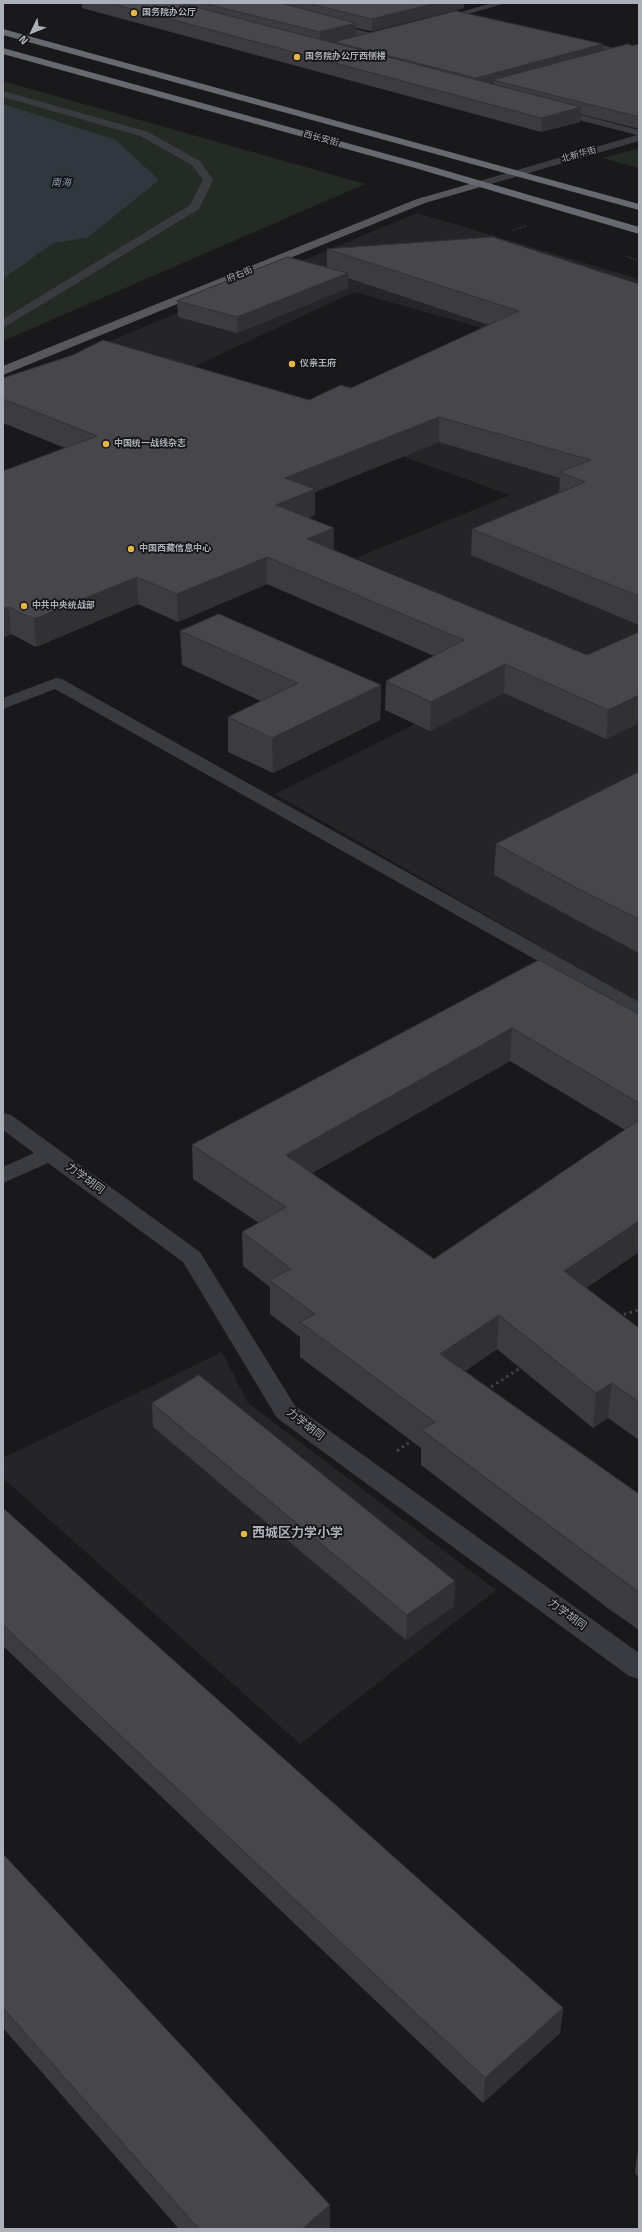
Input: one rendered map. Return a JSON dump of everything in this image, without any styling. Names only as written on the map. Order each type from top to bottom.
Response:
[{"type":"highway","name":"西长安街","points":[[3,32],[519,172],[639,207]]},
{"type":"highway","name":"西长安街","points":[[3,51],[480,184],[639,231]]},
{"type":"main road","name":"府右街","points":[[3,371],[421,202],[480,184]]},
{"type":"street","points":[[426,23],[474,9],[502,3]]},
{"type":"street","points":[[456,4],[474,9]]},
{"type":"street","points":[[457,15],[480,20]]},
{"type":"street","points":[[317,23],[376,35],[350,42]]},
{"type":"street","points":[[566,40],[623,51],[598,58]]},
{"type":"street","points":[[3,94],[144,134],[196,163],[208,180],[194,207],[3,324]]},
{"type":"street","points":[[539,106],[639,133]]},
{"type":"street","name":"北新华街","points":[[480,184],[639,138]]},
{"type":"street","points":[[3,704],[56,682],[639,1010]]},
{"type":"street","name":"力学胡同","points":[[3,1120],[192,1256],[286,1412],[639,1668]]},
{"type":"street","points":[[3,1176],[50,1154]]},
{"type":"path","points":[[513,230],[528,225]]},
{"type":"path","points":[[626,256],[639,260]]},
{"type":"path","points":[[612,1319],[639,1310]]},
{"type":"path","points":[[484,1392],[530,1363]]},
{"type":"path","points":[[395,1452],[421,1435]]},
{"type":"shaded area","points":[[3,81],[365,184],[3,341]]},
{"type":"shaded area","points":[[639,149],[639,168],[602,158]]},
{"type":"shaded area","points":[[417,213],[639,279],[639,1003],[275,794],[567,648],[356,558],[510,495],[293,417],[488,330],[354,292],[178,374],[79,354]]},
{"type":"shaded area","name":"西城区力学小学","points":[[222,1352],[248,1403],[496,1590],[300,1744],[3,1478],[3,1458]]},
{"type":"water","name":"南海","points":[[3,104],[116,140],[159,180],[87,238],[53,243],[3,279]]},
{"type":"building","points":[[110,3],[180,3],[581,107],[542,118]]},
{"type":"building","points":[[203,3],[281,3],[356,23],[320,32]]},
{"type":"building","points":[[307,3],[436,3],[372,19]]},
{"type":"building","points":[[456,11],[603,44],[476,78],[334,42]]},
{"type":"building","points":[[628,44],[633,46],[639,44],[639,117],[493,80]]},
{"type":"building","points":[[493,237],[639,284],[639,596],[472,529],[585,482],[560,472],[591,460],[439,417],[285,478],[315,489],[276,505],[334,528],[307,539],[587,655],[639,632],[639,695],[608,710],[505,664],[431,702],[386,681],[464,640],[267,557],[177,594],[137,577],[34,619],[9,607],[3,609],[3,471],[97,436],[3,399],[3,378],[73,355],[103,340],[309,400],[341,385],[351,388],[519,311],[327,249]]},
{"type":"building","points":[[288,257],[348,273],[237,317],[177,301]]},
{"type":"building","points":[[219,614],[381,685],[272,738],[228,717],[298,683],[180,631]]},
{"type":"building","points":[[639,772],[639,919],[575,887],[496,844]]},
{"type":"building","points":[[539,960],[639,1014],[639,1103],[512,1028],[286,1155],[434,1259],[639,1120],[639,1221],[564,1271],[639,1328],[639,1402],[612,1383],[596,1393],[499,1315],[440,1354],[639,1494],[639,1592],[422,1430],[435,1422],[300,1322],[315,1314],[269,1280],[291,1269],[242,1232],[286,1207],[192,1145]]},
{"type":"building","points":[[199,1375],[455,1581],[407,1615],[152,1403]]},
{"type":"building","points":[[3,1508],[563,2008],[485,2078],[3,1625]]},
{"type":"building","points":[[3,1854],[330,2205],[302,2229],[199,2229],[3,2008]]},
{"type":"place","name":"国务院办公厅","points":[[134,13]]},
{"type":"place","name":"国务院办公厅西侧楼","points":[[297,57]]},
{"type":"place","name":"仪亲王府","points":[[292,364]]},
{"type":"place","name":"中国统一战线杂志","points":[[106,444]]},
{"type":"place","name":"中国西藏信息中心","points":[[131,549]]},
{"type":"place","name":"中共中央统战部","points":[[24,606]]},
{"type":"place","name":"西城区力学小学","points":[[244,1534]]}]
